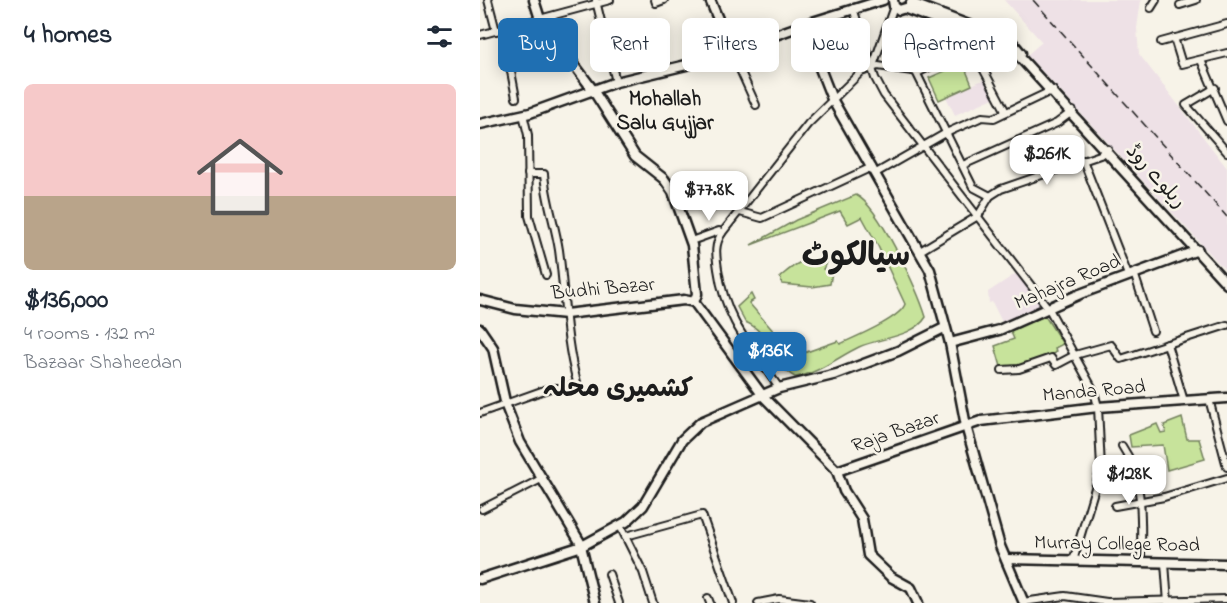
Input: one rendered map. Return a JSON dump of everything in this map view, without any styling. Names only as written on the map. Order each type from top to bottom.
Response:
[{"type":"street","points":[[488,0],[498,25]]},
{"type":"street","points":[[534,0],[540,18]]},
{"type":"street","points":[[543,18],[610,0]]},
{"type":"street","points":[[655,0],[656,3],[664,0]]},
{"type":"street","points":[[710,0],[718,18]]},
{"type":"street","points":[[819,18],[852,4],[884,0]]},
{"type":"street","points":[[1151,8],[1156,0]]},
{"type":"street","points":[[1180,5],[1196,0]]},
{"type":"street","points":[[596,2],[616,82]]},
{"type":"street","points":[[779,388],[729,314],[721,289],[716,245],[722,233],[808,124],[855,77],[872,66],[894,3]]},
{"type":"street","name":"ریلوے روڈ","points":[[894,3],[899,10],[909,4],[1011,41],[1052,90],[1227,282]]},
{"type":"street","points":[[852,4],[884,95],[1049,309],[1094,390],[1098,407],[1101,468],[1073,561]]},
{"type":"street","points":[[1161,42],[1227,24]]},
{"type":"street","points":[[480,35],[498,30]]},
{"type":"street","points":[[1174,38],[1182,64],[1227,53]]},
{"type":"street","points":[[1201,60],[1215,88],[1227,121]]},
{"type":"street","points":[[480,124],[523,114],[616,82],[682,66]]},
{"type":"street","points":[[872,66],[882,67]]},
{"type":"street","points":[[578,70],[635,156],[663,179],[673,192],[691,241],[697,294],[694,302],[763,396],[837,471],[844,491],[862,519],[868,555],[891,577],[911,588],[918,603]]},
{"type":"street","points":[[510,72],[516,98]]},
{"type":"street","points":[[741,72],[756,105]]},
{"type":"street","points":[[821,72],[832,99],[930,270],[950,343],[966,426],[1006,559],[1023,603],[1065,596],[1107,602],[1227,599]]},
{"type":"street","points":[[915,72],[973,187],[990,196]]},
{"type":"street","points":[[985,72],[1006,112]]},
{"type":"street","points":[[1215,88],[1186,105],[1227,152]]},
{"type":"street","points":[[740,212],[762,218],[874,170],[982,117],[994,118],[1052,90]]},
{"type":"street","points":[[963,165],[1020,142],[1057,123],[1072,112]]},
{"type":"street","points":[[523,114],[528,135],[529,216],[546,275]]},
{"type":"street","points":[[920,251],[978,216],[990,196],[1001,189],[1106,150]]},
{"type":"street","points":[[1083,160],[1153,331]]},
{"type":"street","points":[[480,413],[506,406],[550,388],[568,388],[577,382],[571,363],[558,248],[546,199],[544,174],[528,174]]},
{"type":"street","points":[[691,241],[719,231],[722,233]]},
{"type":"street","name":"Mahajra Road","points":[[950,343],[999,330],[1131,274],[1197,250]]},
{"type":"street","name":"Budhi Bazar","points":[[480,300],[515,309],[567,314],[684,300],[694,302]]},
{"type":"street","points":[[1002,370],[1019,369],[1051,358],[1056,365],[1075,355],[1111,345],[1121,359],[1227,325]]},
{"type":"street","points":[[480,579],[582,546],[620,526],[643,506],[687,434],[709,418],[779,388],[837,374],[898,351],[944,327]]},
{"type":"street","points":[[480,329],[493,348],[506,406],[520,442],[582,546],[595,603]]},
{"type":"street","points":[[1167,344],[1184,401]]},
{"type":"street","name":"Manda Road","points":[[966,426],[981,421],[1098,407],[1227,398]]},
{"type":"street","points":[[1209,399],[1227,467]]},
{"type":"street","name":"Raja Bazar","points":[[837,471],[966,426]]},
{"type":"street","points":[[1122,446],[1130,457],[1141,501],[1141,562]]},
{"type":"street","points":[[482,509],[543,478]]},
{"type":"street","points":[[1115,506],[1164,497],[1227,478]]},
{"type":"street","points":[[626,536],[702,515],[733,603]]},
{"type":"street","points":[[620,526],[643,572],[653,603]]},
{"type":"street","name":"Murray College Road","points":[[1006,559],[1227,564]]},
{"type":"street","points":[[1165,563],[1168,602]]},
{"type":"street","points":[[609,574],[619,603]]},
{"type":"street","points":[[758,603],[779,599],[810,603]]},
{"type":"shaded area","points":[[1004,0],[1141,0],[1137,28],[1139,54],[1227,168],[1227,272],[1027,55],[1042,42]]},
{"type":"shaded area","points":[[989,77],[998,96],[955,115],[946,97]]},
{"type":"shaded area","points":[[1020,271],[1049,309],[1005,328],[992,302],[989,303],[988,292]]},
{"type":"green space","points":[[943,72],[967,72],[972,85],[939,100],[929,78]]},
{"type":"green space","points":[[856,195],[876,215],[897,250],[926,317],[920,324],[905,333],[859,347],[820,369],[795,377],[787,372],[760,332],[745,322],[737,307],[751,294],[754,300],[749,303],[795,356],[838,341],[840,344],[866,332],[887,321],[905,304],[862,217],[848,224],[840,211],[751,245],[796,220]]},
{"type":"green space","points":[[823,252],[827,261],[823,269],[832,272],[830,284],[812,287],[782,284],[780,277],[801,262],[817,260]]},
{"type":"green space","points":[[1045,316],[1063,344],[1055,348],[1056,351],[1051,356],[1039,363],[1024,368],[1002,370],[995,346],[1014,339],[1010,330]]},
{"type":"green space","points":[[1182,418],[1187,439],[1199,439],[1205,459],[1167,470],[1163,445],[1131,447],[1129,435],[1157,424],[1161,433],[1166,432],[1164,425]]},
{"type":"railway","points":[[1033,0],[1227,217]]},
{"type":"district","name":"Mohallah Salu Gujjar","points":[[665,112]]},
{"type":"district","name":"سیالکوٹ","points":[[856,257]]},
{"type":"district","name":"کشمیری محلہ","points":[[618,390]]}]
